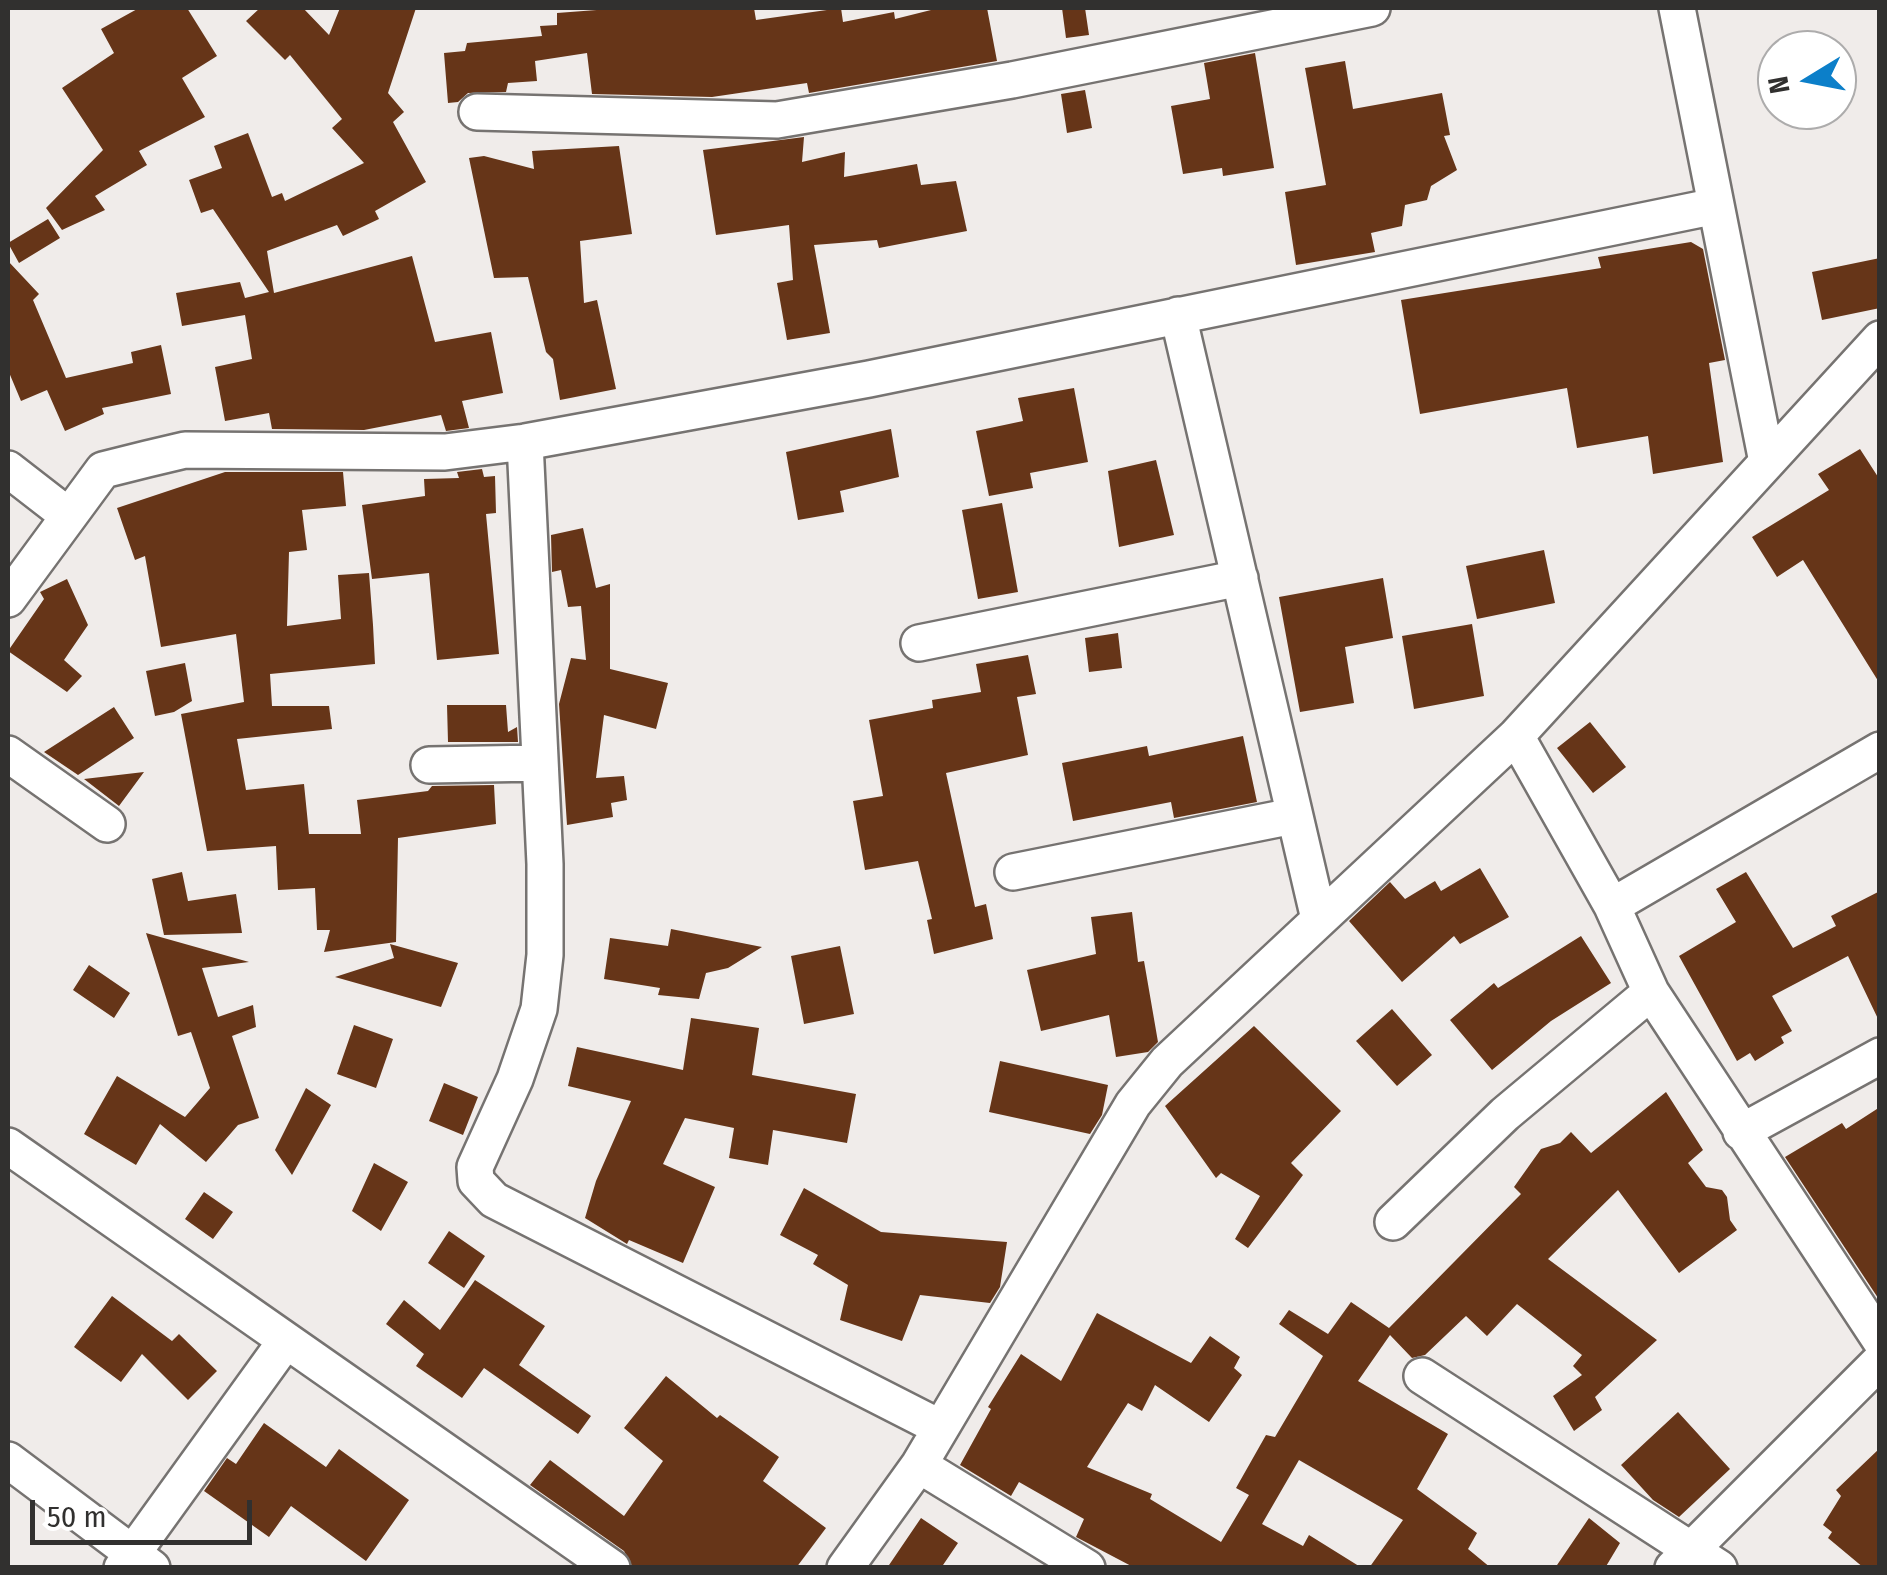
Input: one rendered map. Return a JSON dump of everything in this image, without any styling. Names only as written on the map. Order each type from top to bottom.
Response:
[{"type":"street","points":[[477,112],[776,120],[1012,80],[1372,8]]},
{"type":"street","points":[[1677,8],[1767,462]]},
{"type":"street","points":[[8,599],[66,514],[103,470],[185,450],[445,452],[525,442],[869,380],[1716,206]]},
{"type":"street","points":[[1178,315],[1319,919]]},
{"type":"street","points":[[846,1568],[920,1465],[1133,1104],[1167,1062],[1516,736],[1880,338]]},
{"type":"street","points":[[525,442],[545,955],[538,1009],[515,1079],[474,1167],[481,1191],[941,1428]]},
{"type":"street","points":[[8,469],[66,514]]},
{"type":"street","points":[[918,643],[1240,578]]},
{"type":"street","points":[[1516,736],[1612,906],[1652,992],[1880,1340]]},
{"type":"street","points":[[1612,906],[1880,750]]},
{"type":"street","points":[[8,754],[108,824]]},
{"type":"street","points":[[429,765],[539,762]]},
{"type":"street","points":[[1012,872],[1293,816]]},
{"type":"street","points":[[1393,1222],[1505,1114],[1652,992]]},
{"type":"street","points":[[1742,1132],[1880,1056]]},
{"type":"street","points":[[8,1146],[612,1568]]},
{"type":"street","points":[[8,1460],[135,1563],[284,1342]]},
{"type":"street","points":[[1422,1376],[1695,1561],[1880,1361]]},
{"type":"street","points":[[920,1465],[1087,1568]]},
{"type":"building","points":[[139,8],[187,8],[217,56],[182,78],[205,117],[139,151],[147,165],[95,196],[105,210],[62,230],[46,208],[103,150],[62,88],[114,53],[101,29]]},
{"type":"building","points":[[260,8],[303,8],[329,35],[340,8],[416,8],[388,93],[404,112],[393,122],[426,182],[375,211],[379,219],[343,236],[337,225],[267,251],[274,293],[412,256],[435,342],[491,332],[503,393],[462,401],[469,428],[446,431],[441,415],[364,430],[272,429],[269,413],[225,421],[215,367],[252,359],[245,315],[182,326],[176,293],[240,282],[245,298],[269,292],[213,209],[201,213],[189,180],[222,168],[214,146],[248,133],[272,197],[282,193],[285,201],[364,163],[332,128],[342,119],[290,55],[285,60],[246,21]]},
{"type":"building","points":[[623,8],[754,8],[756,20],[841,8],[843,22],[894,12],[895,19],[939,8],[987,8],[997,61],[809,93],[807,83],[712,97],[592,94],[587,53],[535,61],[537,81],[508,83],[506,92],[468,93],[458,102],[448,103],[444,53],[465,51],[467,43],[542,36],[540,26],[557,25],[557,13]]},
{"type":"building","points":[[1062,8],[1085,8],[1089,35],[1066,38]]},
{"type":"building","points":[[1255,53],[1274,168],[1223,176],[1222,168],[1183,174],[1171,106],[1210,99],[1204,63]]},
{"type":"building","points":[[1345,61],[1353,109],[1442,93],[1450,135],[1444,136],[1457,170],[1431,186],[1427,200],[1405,205],[1402,226],[1371,233],[1375,252],[1296,265],[1285,192],[1326,185],[1305,68]]},
{"type":"building","points":[[1085,90],[1092,128],[1067,133],[1061,94]]},
{"type":"building","points":[[804,137],[802,162],[845,152],[844,177],[917,164],[921,185],[956,181],[967,231],[879,248],[877,240],[814,245],[830,333],[787,340],[777,283],[793,280],[789,225],[716,235],[703,150]]},
{"type":"building","points":[[619,146],[632,234],[580,241],[584,303],[597,300],[616,389],[560,400],[553,359],[546,352],[528,277],[494,278],[469,158],[484,156],[534,169],[532,151]]},
{"type":"building","points":[[48,219],[60,238],[19,263],[8,243]]},
{"type":"building","points":[[1691,242],[1703,249],[1725,360],[1709,363],[1723,462],[1653,474],[1648,436],[1577,448],[1567,388],[1420,414],[1401,300],[1601,268],[1598,257]]},
{"type":"building","points":[[1880,258],[1880,308],[1822,320],[1812,272]]},
{"type":"building","points":[[8,261],[39,294],[33,300],[66,378],[133,363],[131,352],[161,345],[171,394],[102,408],[104,414],[65,431],[47,390],[21,401],[8,370]]},
{"type":"building","points":[[1074,388],[1088,462],[1030,473],[1033,488],[989,496],[976,431],[1023,421],[1018,398]]},
{"type":"building","points":[[891,429],[899,477],[840,491],[844,512],[798,520],[786,452]]},
{"type":"building","points":[[1860,449],[1880,480],[1880,684],[1803,560],[1777,577],[1752,537],[1829,490],[1818,474]]},
{"type":"building","points":[[1156,460],[1174,535],[1119,547],[1108,471]]},
{"type":"building","points":[[482,469],[484,477],[495,476],[496,513],[486,514],[499,654],[437,660],[429,573],[372,579],[362,505],[425,496],[424,479],[459,478],[457,472]]},
{"type":"building","points":[[225,472],[343,472],[346,506],[302,510],[307,550],[289,552],[287,626],[341,619],[338,575],[369,573],[373,625],[375,664],[270,674],[272,706],[329,706],[332,729],[237,739],[246,790],[304,784],[309,834],[361,834],[357,800],[428,791],[432,786],[494,785],[496,824],[398,838],[396,942],[324,952],[330,930],[317,930],[315,888],[278,890],[276,846],[207,851],[181,714],[244,702],[236,634],[161,647],[145,556],[135,560],[117,508]]},
{"type":"building","points":[[1002,503],[1018,592],[978,599],[962,510]]},
{"type":"building","points":[[583,528],[596,588],[610,584],[610,669],[668,683],[656,729],[604,715],[596,778],[624,776],[627,800],[611,803],[613,817],[567,825],[559,704],[571,658],[586,660],[581,606],[568,607],[561,570],[552,572],[551,535]]},
{"type":"building","points":[[1544,550],[1555,603],[1477,619],[1466,566]]},
{"type":"building","points":[[1383,578],[1393,638],[1345,647],[1354,703],[1300,712],[1279,597]]},
{"type":"building","points":[[67,579],[88,625],[64,660],[82,676],[67,692],[8,651],[44,599],[40,592]]},
{"type":"building","points":[[1472,624],[1484,696],[1414,709],[1402,636]]},
{"type":"building","points":[[1118,633],[1122,668],[1089,672],[1085,638]]},
{"type":"building","points":[[1028,655],[1036,694],[1017,697],[1028,755],[946,773],[975,907],[986,904],[993,939],[934,954],[927,920],[932,919],[918,861],[865,870],[853,801],[883,796],[869,720],[933,708],[932,700],[981,692],[976,664]]},
{"type":"building","points":[[185,663],[192,701],[174,712],[155,716],[146,671]]},
{"type":"building","points":[[447,705],[506,705],[508,732],[517,727],[518,742],[448,742]]},
{"type":"building","points":[[114,707],[134,738],[78,775],[44,752]]},
{"type":"building","points":[[1590,722],[1626,767],[1593,793],[1557,748]]},
{"type":"building","points":[[1243,736],[1257,802],[1174,818],[1171,802],[1073,821],[1062,763],[1147,746],[1149,756]]},
{"type":"building","points":[[144,772],[119,806],[84,779]]},
{"type":"building","points":[[1480,868],[1509,917],[1460,944],[1454,936],[1402,982],[1349,921],[1390,882],[1405,899],[1435,881],[1441,891]]},
{"type":"building","points":[[182,872],[188,901],[236,894],[242,933],[164,935],[152,879]]},
{"type":"building","points":[[1746,872],[1793,948],[1836,926],[1831,916],[1880,891],[1880,1023],[1848,956],[1772,996],[1792,1031],[1781,1037],[1784,1043],[1755,1061],[1750,1053],[1737,1061],[1679,956],[1736,922],[1716,889]]},
{"type":"building","points":[[1132,912],[1138,962],[1144,961],[1158,1042],[1148,1052],[1116,1057],[1109,1015],[1041,1031],[1027,970],[1096,954],[1091,917]]},
{"type":"building","points":[[671,929],[762,947],[728,968],[706,973],[699,999],[658,995],[660,988],[604,979],[610,938],[668,946]]},
{"type":"building","points":[[146,933],[249,962],[202,968],[218,1017],[253,1005],[256,1027],[232,1036],[259,1118],[238,1125],[206,1162],[160,1124],[136,1165],[84,1134],[117,1076],[185,1117],[210,1088],[191,1032],[178,1036]]},
{"type":"building","points":[[1581,936],[1611,983],[1551,1021],[1492,1070],[1450,1020],[1494,983],[1498,988]]},
{"type":"building","points":[[390,944],[458,963],[441,1007],[335,977],[394,958]]},
{"type":"building","points":[[840,946],[854,1014],[804,1024],[791,956]]},
{"type":"building","points":[[89,965],[130,993],[114,1018],[73,990]]},
{"type":"building","points":[[1392,1009],[1432,1055],[1397,1086],[1356,1041]]},
{"type":"building","points":[[691,1018],[759,1028],[752,1075],[856,1094],[847,1143],[773,1130],[768,1165],[729,1158],[734,1128],[685,1118],[663,1164],[715,1187],[683,1263],[629,1240],[627,1244],[585,1218],[596,1181],[631,1101],[568,1086],[577,1047],[683,1070]]},
{"type":"building","points":[[354,1025],[393,1039],[376,1088],[337,1074]]},
{"type":"building","points":[[1254,1026],[1341,1111],[1291,1163],[1303,1175],[1248,1248],[1235,1239],[1260,1196],[1221,1173],[1216,1178],[1165,1106]]},
{"type":"building","points":[[1000,1061],[1108,1085],[1102,1115],[1090,1134],[989,1112]]},
{"type":"building","points":[[444,1083],[478,1097],[463,1135],[429,1121]]},
{"type":"building","points":[[306,1088],[331,1105],[292,1175],[275,1150]]},
{"type":"building","points":[[1666,1092],[1703,1150],[1688,1163],[1706,1187],[1722,1190],[1727,1197],[1730,1220],[1737,1230],[1679,1273],[1618,1190],[1548,1259],[1657,1340],[1595,1397],[1602,1410],[1574,1431],[1553,1396],[1582,1375],[1573,1366],[1582,1355],[1517,1304],[1487,1336],[1466,1316],[1425,1355],[1412,1358],[1390,1335],[1358,1381],[1448,1434],[1417,1489],[1477,1533],[1468,1549],[1491,1568],[1369,1568],[1403,1520],[1299,1460],[1262,1524],[1303,1546],[1309,1535],[1362,1568],[1135,1568],[1076,1537],[1084,1519],[1019,1482],[1011,1496],[960,1465],[991,1409],[988,1407],[1021,1354],[1061,1381],[1097,1313],[1191,1363],[1210,1336],[1240,1357],[1234,1368],[1242,1375],[1209,1422],[1155,1385],[1142,1411],[1128,1403],[1087,1467],[1152,1494],[1150,1499],[1221,1542],[1249,1495],[1236,1488],[1266,1435],[1275,1437],[1323,1356],[1279,1324],[1289,1310],[1328,1334],[1351,1302],[1389,1328],[1521,1194],[1514,1187],[1541,1149],[1560,1143],[1571,1132],[1591,1153]]},
{"type":"building","points":[[1880,1107],[1880,1301],[1785,1157],[1842,1123],[1846,1129]]},
{"type":"building","points":[[374,1163],[408,1182],[381,1231],[352,1211]]},
{"type":"building","points":[[804,1188],[881,1232],[1007,1242],[1000,1287],[990,1303],[920,1295],[902,1341],[840,1320],[848,1285],[813,1264],[818,1255],[780,1235]]},
{"type":"building","points":[[204,1192],[233,1212],[213,1239],[185,1219]]},
{"type":"building","points":[[449,1231],[485,1256],[464,1288],[428,1263]]},
{"type":"building","points":[[475,1280],[545,1326],[519,1365],[591,1416],[578,1434],[484,1368],[462,1398],[416,1366],[424,1354],[386,1324],[404,1300],[440,1330]]},
{"type":"building","points":[[112,1296],[172,1341],[179,1334],[217,1371],[188,1400],[142,1354],[121,1382],[74,1347]]},
{"type":"building","points":[[666,1376],[717,1418],[720,1415],[779,1457],[763,1481],[826,1528],[796,1568],[633,1568],[624,1551],[530,1485],[550,1460],[624,1516],[663,1461],[624,1428]]},
{"type":"building","points":[[1678,1412],[1730,1469],[1679,1517],[1653,1500],[1621,1465]]},
{"type":"building","points":[[264,1423],[326,1467],[339,1449],[409,1500],[366,1561],[291,1506],[269,1537],[204,1491],[227,1458],[236,1464]]},
{"type":"building","points":[[1880,1448],[1880,1568],[1864,1568],[1828,1538],[1832,1532],[1823,1525],[1841,1496],[1836,1490]]},
{"type":"building","points":[[921,1518],[958,1543],[941,1568],[887,1568]]},
{"type":"building","points":[[1589,1518],[1620,1543],[1605,1568],[1555,1568]]}]
